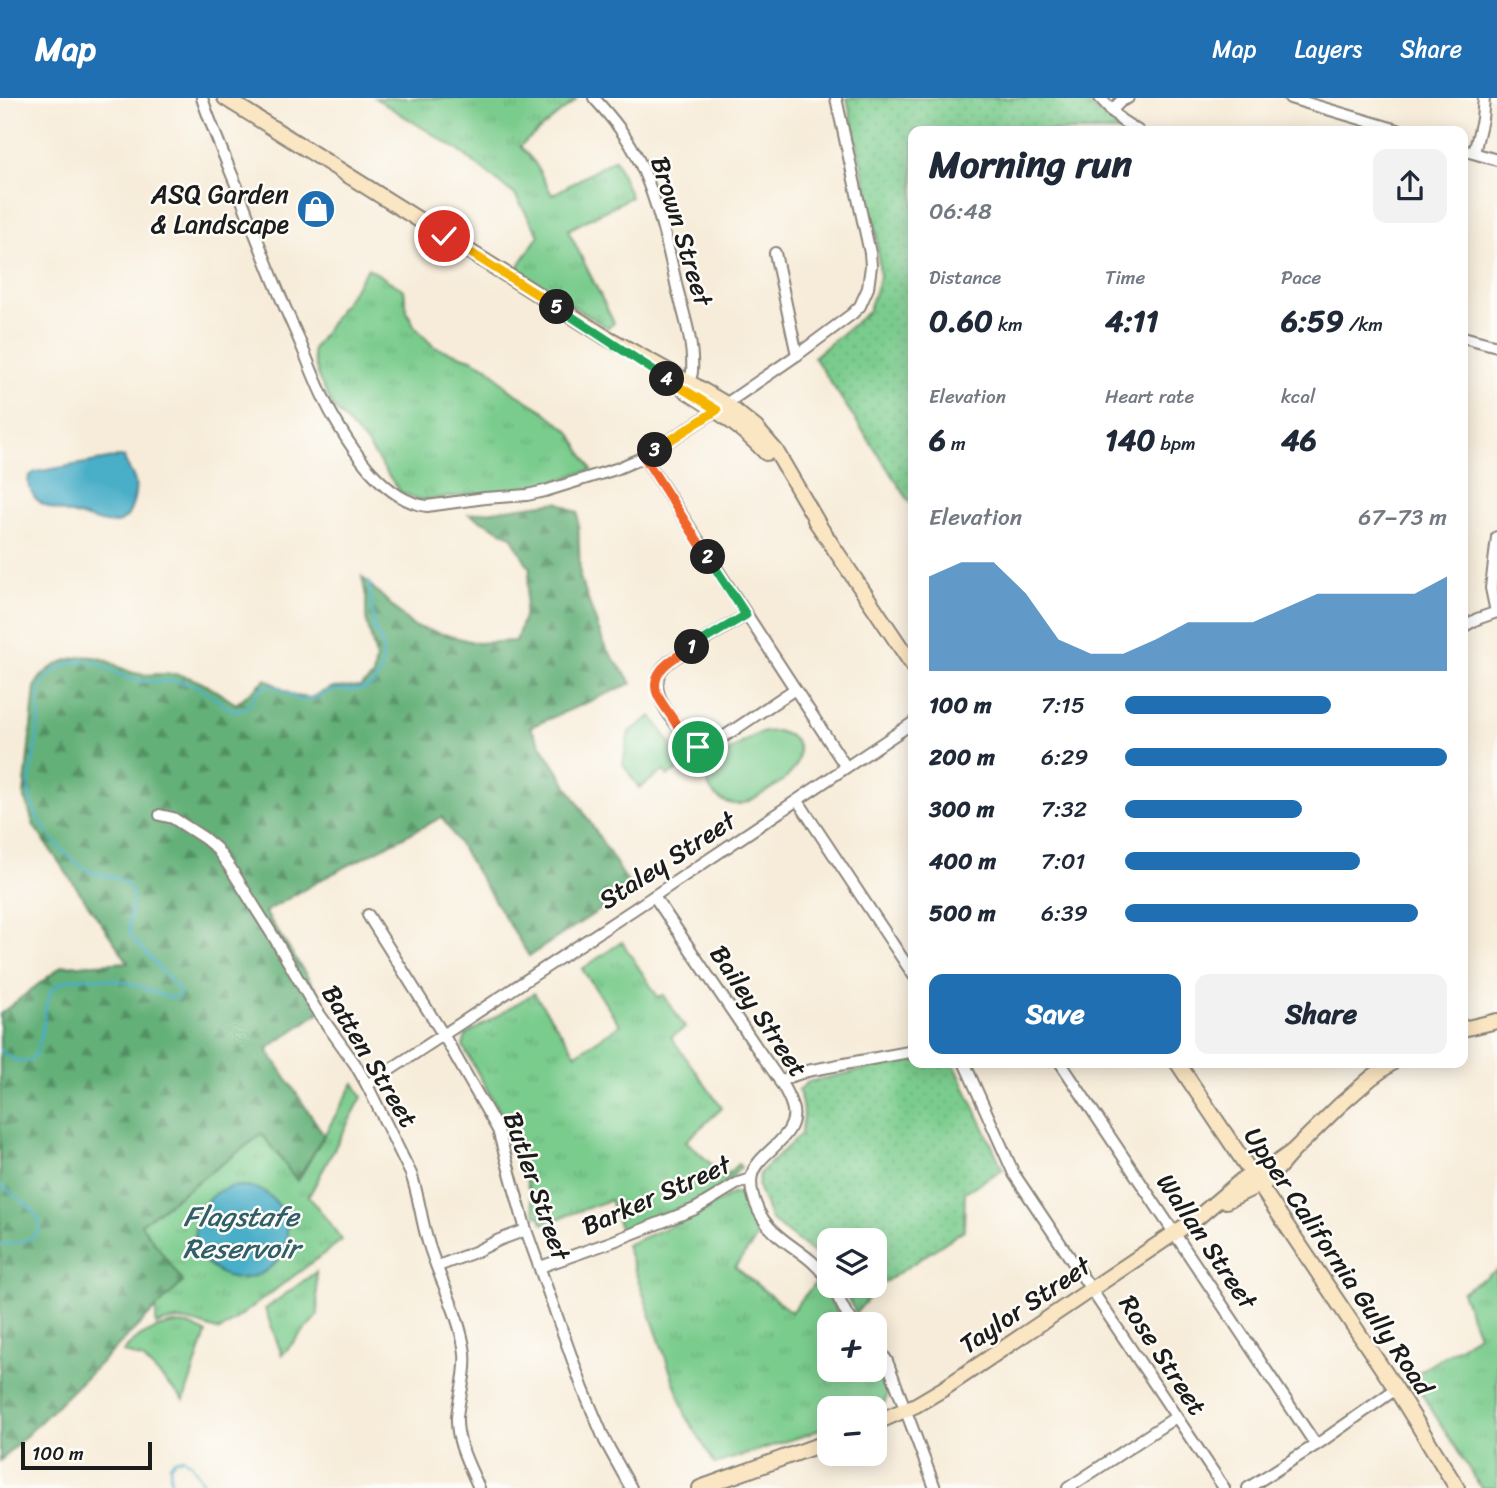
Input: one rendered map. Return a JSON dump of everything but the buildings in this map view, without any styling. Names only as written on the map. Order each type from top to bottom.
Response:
[{"type":"street","points":[[202,98],[268,267],[325,401],[348,439],[375,475],[396,495],[417,505],[438,505],[536,493],[616,469],[644,457],[797,355],[860,306],[868,288],[870,253],[836,98]]},
{"type":"street","points":[[225,98],[756,428],[776,451],[819,525],[908,658]]},
{"type":"street","name":"Brown Street","points":[[594,98],[629,141],[641,164],[657,208],[687,325],[692,359],[688,386]]},
{"type":"street","points":[[1100,98],[1129,126]]},
{"type":"street","points":[[1111,111],[1128,98]]},
{"type":"street","points":[[1290,98],[1384,126]]},
{"type":"street","points":[[1484,98],[1482,119],[1468,151],[1497,160]]},
{"type":"street","points":[[775,253],[797,355]]},
{"type":"street","points":[[1468,338],[1497,346]]},
{"type":"street","points":[[644,457],[846,767]]},
{"type":"street","points":[[1468,624],[1497,612],[1491,588],[1497,537]]},
{"type":"street","points":[[746,615],[673,659],[661,670],[656,683],[657,694],[687,740],[698,747],[713,744],[795,689]]},
{"type":"street","name":"Staley Street","points":[[367,1085],[908,726]]},
{"type":"street","points":[[798,800],[908,967]]},
{"type":"street","name":"Batten Street","points":[[160,815],[173,818],[187,826],[216,848],[223,858],[315,1008],[355,1064],[411,1174],[428,1243],[460,1331],[465,1356],[457,1419],[459,1440],[479,1488]]},
{"type":"street","name":"Bailey Street","points":[[654,897],[780,1082],[793,1106],[793,1121],[786,1134],[755,1166],[751,1179]]},
{"type":"street","name":"Butler Street","points":[[368,915],[444,1035],[498,1130],[526,1230],[590,1407],[631,1488]]},
{"type":"street","points":[[1468,1028],[1497,1021]]},
{"type":"street","points":[[780,1082],[807,1072],[908,1052]]},
{"type":"street","name":"Rose Street","points":[[967,1068],[1010,1166],[1224,1488]]},
{"type":"street","name":"Wallan Street","points":[[1064,1068],[1316,1445]]},
{"type":"street","name":"Upper California Gully Road","points":[[1181,1068],[1396,1389],[1457,1488]]},
{"type":"street","name":"Taylor Street","points":[[887,1418],[943,1389],[1092,1290],[1197,1218],[1242,1180],[1256,1180],[1292,1152],[1363,1085],[1385,1068]]},
{"type":"street","points":[[751,1179],[754,1199],[765,1222],[785,1243],[817,1265]]},
{"type":"street","name":"Barker Street","points":[[540,1267],[682,1214],[738,1183],[751,1179]]},
{"type":"street","points":[[438,1266],[526,1230]]},
{"type":"street","points":[[887,1361],[935,1488]]},
{"type":"street","points":[[1248,1488],[1396,1389]]},
{"type":"street","points":[[1068,1488],[1176,1417]]},
{"type":"street","points":[[700,1488],[817,1446]]},
{"type":"green space","points":[[375,98],[574,98],[576,100],[520,146],[535,163],[552,195],[615,159],[631,197],[568,230],[614,323],[608,328],[516,270],[539,235],[515,195],[458,150]]},
{"type":"green space","points":[[847,98],[1080,98],[1116,126],[908,126],[908,499],[814,357],[868,312],[880,277],[876,232]]},
{"type":"green space","points":[[368,268],[404,290],[407,312],[415,327],[434,347],[489,368],[510,390],[544,411],[570,432],[592,470],[528,489],[420,500],[400,492],[367,444],[333,407],[319,379],[313,356],[313,349]]},
{"type":"green space","points":[[558,502],[578,513],[580,577],[605,647],[632,683],[530,727],[632,889],[529,956],[442,817],[265,912],[327,1007],[267,1049],[324,1135],[297,1181],[262,1134],[141,1224],[183,1282],[0,1461],[0,1014],[62,966],[128,962],[34,826],[24,795],[35,687],[39,679],[62,662],[91,657],[100,658],[135,673],[182,675],[206,685],[236,704],[266,679],[294,696],[310,698],[331,688],[360,687],[373,677],[376,657],[366,619],[366,596],[362,577],[413,626],[477,643],[516,641],[524,616],[530,569],[511,536],[469,514]]},
{"type":"green space","points":[[652,716],[685,765],[668,776],[664,771],[639,788],[623,764],[629,732]]},
{"type":"green space","points":[[777,731],[788,735],[798,746],[799,758],[793,771],[752,800],[732,804],[718,798],[708,781],[712,767],[756,735]]},
{"type":"green space","points":[[622,942],[658,997],[664,995],[685,1028],[671,1037],[722,1108],[686,1141],[725,1177],[738,1164],[741,1167],[724,1185],[697,1202],[621,1231],[610,1200],[543,1224],[540,1215],[536,1216],[516,1142],[463,1046],[466,1035],[534,993],[576,1054],[620,1025],[582,969]]},
{"type":"green space","points":[[908,1060],[908,1068],[956,1068],[1003,1169],[965,1192],[964,1230],[887,1281],[887,1228],[817,1228],[817,1256],[771,1220],[758,1186],[760,1173],[801,1134],[804,1115],[799,1090],[808,1082]]},
{"type":"green space","points":[[354,1083],[362,1097],[309,1196],[342,1240],[220,1331],[181,1320],[156,1325],[156,1308],[183,1282],[140,1224],[262,1134],[298,1181]]},
{"type":"green space","points":[[734,1193],[744,1197],[752,1215],[756,1239],[735,1267],[791,1312],[816,1282],[817,1298],[829,1298],[837,1312],[817,1312],[817,1382],[884,1382],[887,1396],[817,1396],[817,1430],[715,1464],[686,1416],[626,1245],[698,1214]]},
{"type":"green space","points":[[1497,1270],[1497,1488],[1481,1488],[1411,1377],[1478,1335],[1462,1292]]},
{"type":"green space","points":[[316,1272],[318,1315],[282,1355],[265,1309]]},
{"type":"green space","points":[[848,1298],[869,1298],[857,1312]]},
{"type":"green space","points":[[174,1324],[188,1325],[206,1333],[184,1400],[143,1359],[123,1352],[146,1334]]},
{"type":"water","points":[[124,457],[135,486],[131,510],[126,518],[113,524],[47,506],[36,499],[28,482],[29,476],[36,472]]},
{"type":"water","name":"Flagstafe Reservoir","points":[[241,1186],[259,1189],[274,1199],[284,1214],[287,1232],[284,1250],[274,1265],[259,1275],[241,1278],[223,1275],[208,1265],[198,1250],[195,1232],[198,1214],[208,1199],[223,1189]]},
{"type":"waterway","points":[[0,1050],[18,1061],[28,1060],[35,1055],[50,994],[56,986],[73,979],[106,979],[135,985],[165,997],[176,998],[179,995],[179,990],[131,936],[129,923],[132,893],[127,884],[80,865],[49,835],[35,810],[29,786],[42,684],[56,670],[69,664],[88,661],[133,680],[188,684],[232,710],[246,707],[260,689],[270,685],[304,700],[335,690],[362,689],[374,683],[383,659],[382,645],[375,631],[369,581]]},
{"type":"waterway","points":[[0,1185],[32,1210],[40,1226],[37,1233],[27,1240],[0,1245]]},
{"type":"waterway","points":[[171,1488],[170,1465],[183,1458],[191,1463],[206,1488]]},
{"type":"place","name":"ASQ Garden & Landscape","points":[[316,209]]},
{"type":"route","points":[[444,236],[717,410],[644,457],[746,615],[667,662],[658,677],[656,689],[659,698],[689,743],[698,747]]}]
